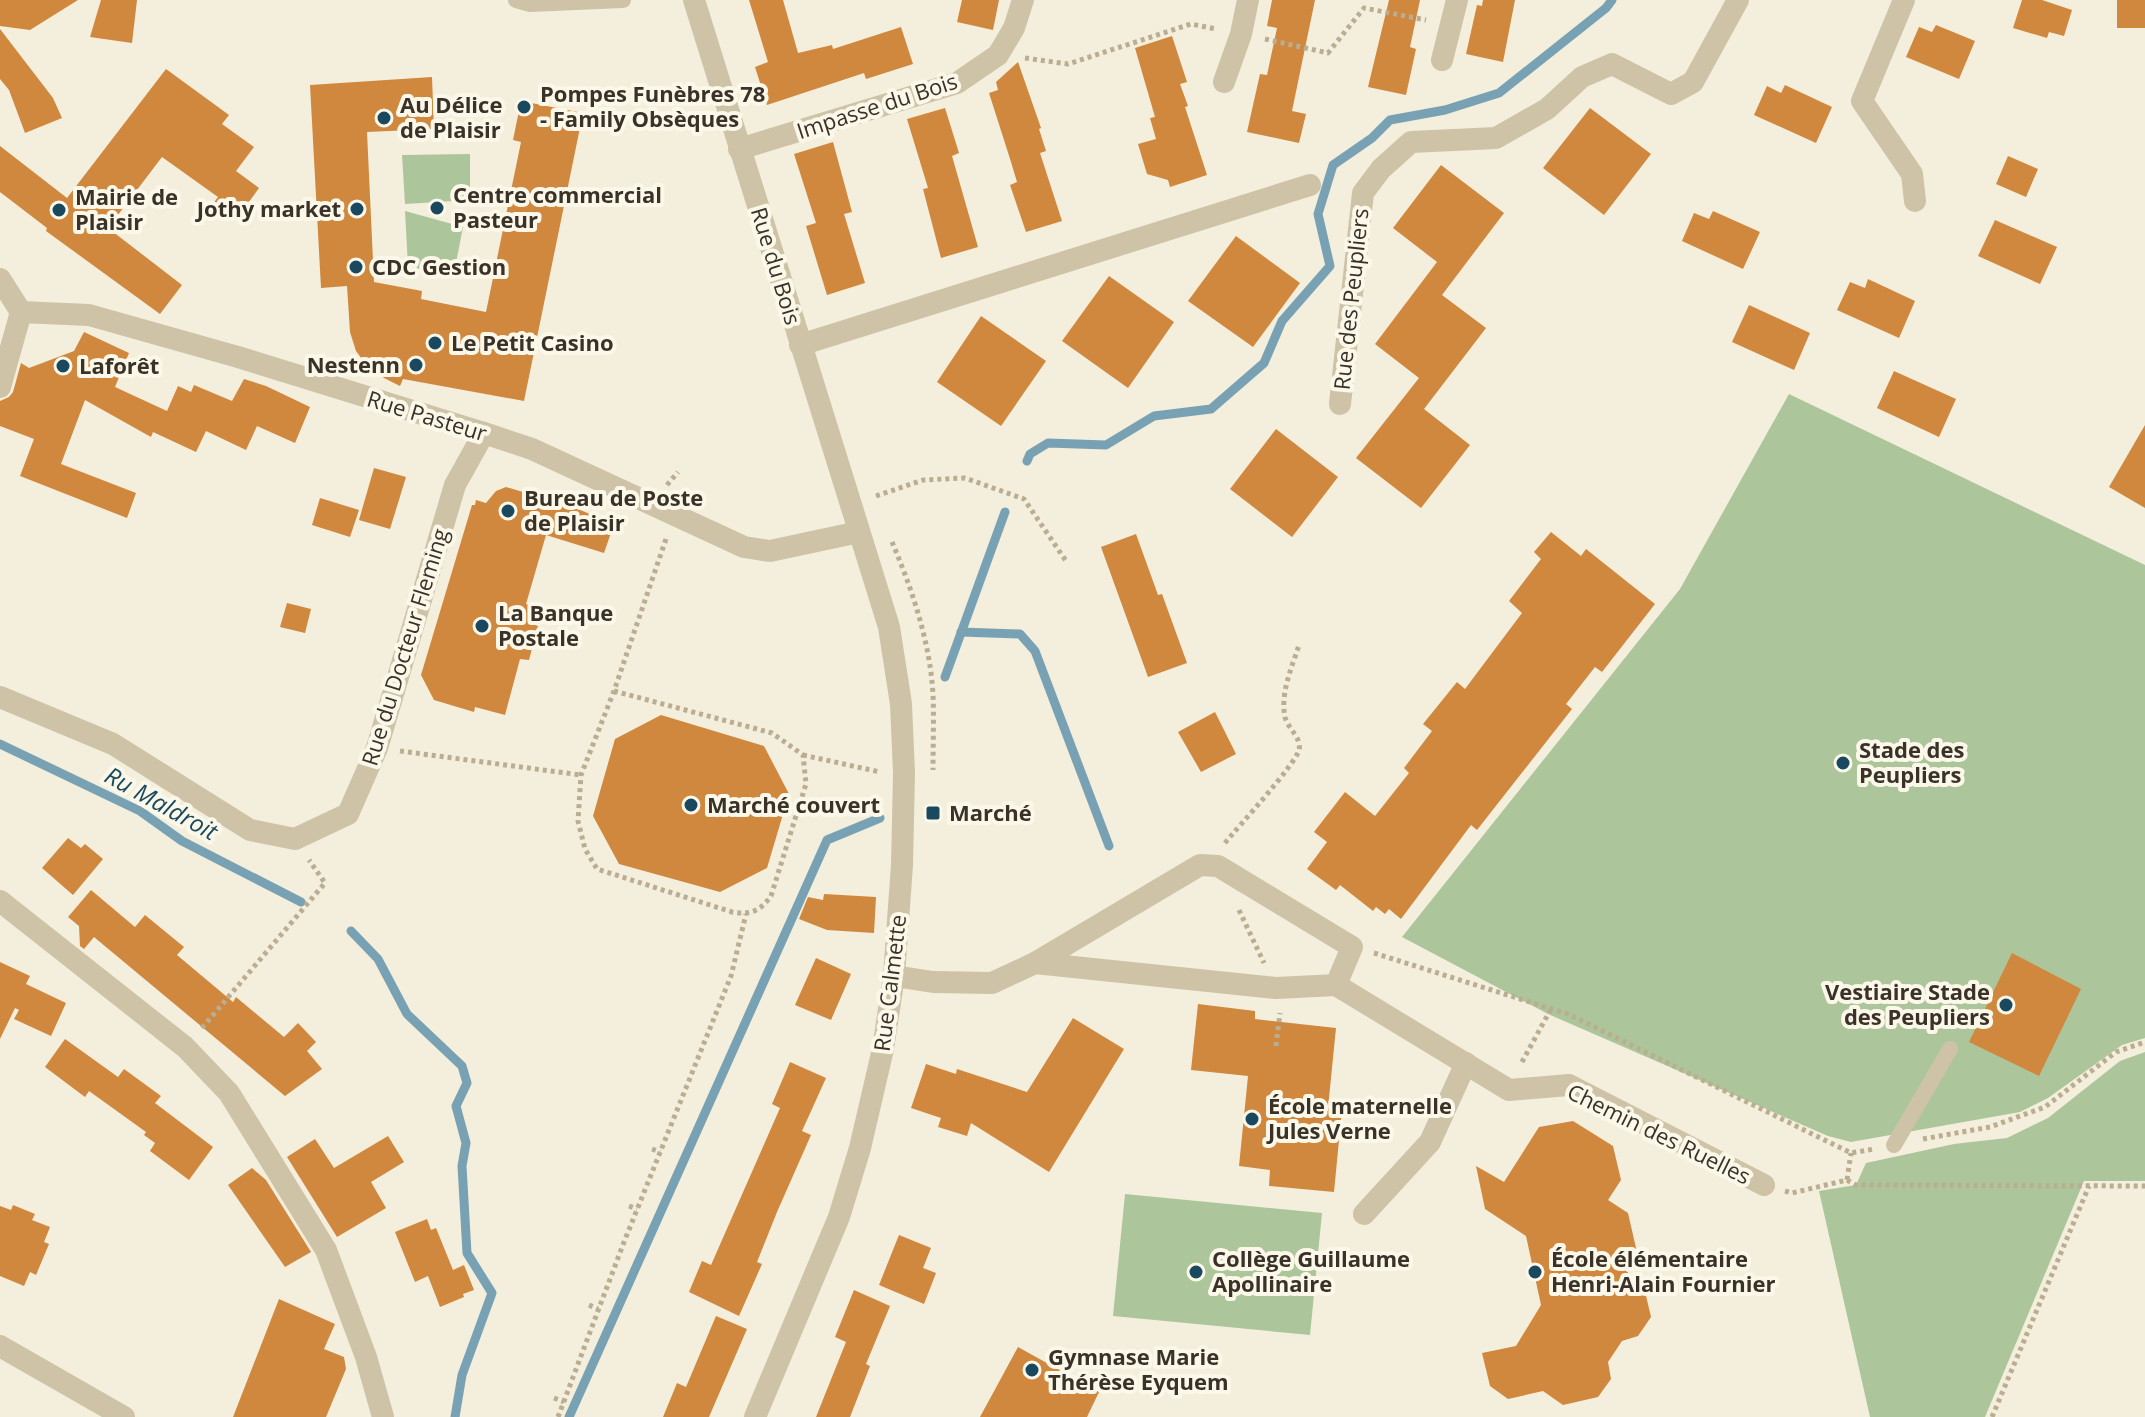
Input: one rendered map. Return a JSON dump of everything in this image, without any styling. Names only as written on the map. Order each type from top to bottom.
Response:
[{"type":"street","name":"Rue du Bois","points":[[694,0],[859,532]]},
{"type":"street","name":"Impasse du Bois","points":[[739,149],[957,83],[998,55],[1014,28],[1023,0]]},
{"type":"street","points":[[1224,82],[1241,34],[1248,0]]},
{"type":"street","points":[[1442,60],[1457,0]]},
{"type":"street","name":"Rue des Peupliers","points":[[1340,404],[1363,193],[1381,169],[1411,142],[1496,138],[1547,109],[1582,77],[1612,64],[1671,94],[1693,82],[1738,0]]},
{"type":"street","points":[[1904,0],[1862,101],[1912,174],[1915,201]]},
{"type":"street","points":[[800,345],[1310,185]]},
{"type":"street","points":[[0,279],[21,312],[0,387]]},
{"type":"street","name":"Rue Pasteur","points":[[21,312],[89,315],[238,357],[484,433],[532,449],[744,547],[770,551],[859,532]]},
{"type":"street","name":"Rue du Docteur Fleming","points":[[295,839],[348,814],[377,748],[455,485],[484,433]]},
{"type":"street","name":"Rue Calmette","points":[[755,1417],[839,1217],[877,1079],[894,976],[902,865],[904,773],[901,704],[889,627],[859,532]]},
{"type":"street","points":[[0,697],[113,744],[250,830],[295,839]]},
{"type":"street","points":[[894,976],[933,982],[992,983],[1035,963],[1200,865],[1218,866],[1352,947],[1336,985],[1276,988],[1035,963]]},
{"type":"street","points":[[4,909],[185,1047],[229,1093],[326,1250],[366,1357],[383,1417]]},
{"type":"street","name":"Chemin des Ruelles","points":[[1336,985],[1509,1090],[1569,1085],[1764,1185]]},
{"type":"street","points":[[1364,1214],[1430,1142],[1466,1063]]},
{"type":"street","points":[[0,1346],[124,1417]]},
{"type":"lane","points":[[516,0],[530,4],[623,0]]},
{"type":"lane","points":[[1894,1145],[1950,1049]]},
{"type":"path","points":[[663,102],[716,74]]},
{"type":"path","points":[[865,500],[923,480],[965,478],[1024,499],[1066,561]]},
{"type":"path","points":[[614,691],[772,733],[803,755],[806,784],[771,896],[761,909],[746,914],[732,912],[597,869],[585,849],[578,821],[581,775],[614,691],[674,515]]},
{"type":"path","points":[[1217,853],[1299,750],[1298,738],[1289,729],[1285,714],[1285,689],[1299,645]]},
{"type":"path","points":[[377,748],[581,775]]},
{"type":"path","points":[[185,1047],[325,883],[295,839]]},
{"type":"path","points":[[1237,907],[1282,1002],[1276,1046]]},
{"type":"path","points":[[558,1417],[637,1209],[731,976],[746,914]]},
{"type":"path","points":[[1352,947],[1552,1007],[1851,1153],[1990,1127],[2045,1107],[2116,1052],[2145,1042]]},
{"type":"path","points":[[1532,1040],[1552,1007]]},
{"type":"path","points":[[652,1149],[660,1152]]},
{"type":"path","points":[[1847,1180],[1851,1153]]},
{"type":"path","points":[[1764,1185],[1792,1193],[1847,1180],[1856,1185],[2145,1186]]},
{"type":"path","points":[[1992,1417],[2089,1186]]},
{"type":"path","points":[[629,1206],[637,1209]]},
{"type":"path","points":[[589,1305],[598,1309]]},
{"type":"path","points":[[554,1398],[564,1402]]},
{"type":"green space","points":[[470,154],[470,200],[405,204],[402,155]]},
{"type":"green space","points":[[405,211],[463,227],[453,278],[408,266]]},
{"type":"green space","name":"Stade des Peupliers","points":[[1789,394],[2145,565],[2145,1038],[2122,1045],[2048,1098],[2020,1112],[1851,1142],[1828,1136],[1548,1014],[1402,937],[1680,589]]},
{"type":"green space","points":[[2145,1052],[2145,1181],[2084,1181],[1985,1417],[1870,1417],[1819,1191],[1856,1185],[1866,1163],[1954,1144],[2007,1138],[2048,1118],[2120,1061]]},
{"type":"green space","points":[[1125,1194],[1322,1213],[1310,1335],[1113,1316]]},
{"type":"building","points":[[0,0],[78,0],[30,30],[0,26]]},
{"type":"building","points":[[101,0],[137,0],[132,43],[90,37]]},
{"type":"building","points":[[749,0],[783,0],[798,53],[832,45],[833,49],[901,27],[913,64],[866,79],[864,73],[767,105],[755,67],[768,62]]},
{"type":"building","points":[[962,0],[999,0],[993,30],[957,22]]},
{"type":"building","points":[[1272,0],[1315,0],[1292,111],[1306,114],[1299,143],[1247,132],[1260,74],[1267,75],[1277,28],[1267,26]]},
{"type":"building","points":[[1389,0],[1420,0],[1410,47],[1416,49],[1406,95],[1368,87]]},
{"type":"building","points":[[1483,0],[1515,0],[1503,62],[1466,54],[1477,5],[1482,6]]},
{"type":"building","points":[[2022,0],[2042,0],[2072,10],[2064,36],[2049,32],[2047,38],[2013,28]]},
{"type":"building","points":[[2117,0],[2145,0],[2145,28],[2117,28]]},
{"type":"building","points":[[1936,25],[1975,41],[1959,79],[1906,57],[1919,27],[1932,32]]},
{"type":"building","points":[[0,29],[53,98],[62,118],[25,133],[9,90],[0,79]]},
{"type":"building","points":[[1172,36],[1187,82],[1180,84],[1188,106],[1185,107],[1207,175],[1170,187],[1168,180],[1147,174],[1138,144],[1156,139],[1150,118],[1155,117],[1135,48]]},
{"type":"building","points":[[1018,62],[1041,128],[1046,151],[1040,153],[1062,221],[1026,232],[1010,185],[1017,182],[989,93],[998,90],[996,82]]},
{"type":"building","points":[[166,69],[229,115],[222,124],[254,147],[236,171],[259,188],[235,221],[212,205],[218,197],[162,157],[108,228],[182,285],[160,314],[46,231],[47,228],[0,192],[0,146],[67,198]]},
{"type":"building","points":[[432,77],[434,129],[367,132],[374,282],[422,291],[421,299],[486,312],[521,142],[513,140],[521,101],[583,113],[524,401],[403,379],[400,386],[384,378],[356,351],[350,332],[347,286],[321,288],[310,85]]},
{"type":"building","points":[[1785,85],[1832,107],[1816,143],[1754,115],[1767,86],[1781,93]]},
{"type":"building","points":[[945,108],[959,153],[952,156],[978,247],[941,258],[923,189],[928,188],[907,119]]},
{"type":"building","points":[[1590,108],[1651,154],[1604,215],[1543,168]]},
{"type":"building","points":[[833,142],[852,212],[844,214],[865,283],[827,295],[806,226],[816,223],[794,154]]},
{"type":"building","points":[[2008,156],[2038,169],[2026,197],[1996,184]]},
{"type":"building","points":[[1441,165],[1504,213],[1442,295],[1486,328],[1424,409],[1470,445],[1421,508],[1356,458],[1419,378],[1375,344],[1437,262],[1393,228]]},
{"type":"building","points":[[1713,211],[1760,232],[1743,269],[1682,241],[1694,213],[1709,219]]},
{"type":"building","points":[[1995,220],[2057,247],[2040,284],[1978,256]]},
{"type":"building","points":[[1236,236],[1300,283],[1253,347],[1188,301]]},
{"type":"building","points":[[1109,276],[1174,322],[1128,388],[1062,341]]},
{"type":"building","points":[[1868,279],[1915,301],[1899,338],[1837,310],[1850,282],[1865,288]]},
{"type":"building","points":[[1749,305],[1810,333],[1794,370],[1732,342]]},
{"type":"building","points":[[981,316],[1046,361],[1001,426],[937,382]]},
{"type":"building","points":[[84,332],[129,353],[115,387],[167,411],[178,386],[191,392],[194,385],[232,401],[244,379],[310,407],[295,443],[257,426],[246,450],[206,431],[196,452],[153,432],[151,437],[85,400],[61,464],[136,493],[127,518],[20,476],[34,439],[0,426],[0,401],[13,392],[21,363],[29,368],[74,351]]},
{"type":"building","points":[[1894,371],[1956,399],[1939,437],[1877,408]]},
{"type":"building","points":[[2145,425],[2145,508],[2109,487]]},
{"type":"building","points":[[1276,429],[1338,477],[1292,537],[1230,489]]},
{"type":"building","points":[[374,468],[406,477],[390,529],[359,520]]},
{"type":"building","points":[[506,487],[573,507],[614,524],[604,553],[546,535],[526,604],[535,607],[530,623],[538,626],[529,660],[520,659],[505,715],[475,707],[474,712],[434,700],[421,675],[472,505],[476,500],[486,503],[496,491]]},
{"type":"building","points":[[320,498],[359,510],[350,537],[312,525]]},
{"type":"building","points":[[1551,532],[1581,556],[1586,549],[1655,604],[1602,672],[1595,667],[1566,704],[1572,709],[1477,830],[1471,825],[1401,919],[1389,909],[1385,914],[1376,907],[1373,911],[1340,885],[1336,890],[1307,869],[1327,842],[1314,832],[1345,792],[1375,816],[1409,773],[1404,768],[1432,731],[1423,724],[1457,682],[1465,689],[1522,613],[1509,601],[1541,559],[1534,552]]},
{"type":"building","points":[[1136,534],[1187,663],[1148,677],[1101,547]]},
{"type":"building","points":[[287,603],[311,609],[305,633],[280,627]]},
{"type":"building","points":[[1215,712],[1236,754],[1201,772],[1178,732]]},
{"type":"building","name":"Marché couvert","points":[[661,715],[764,746],[789,794],[767,868],[720,892],[619,864],[593,816],[615,739]]},
{"type":"building","points":[[68,838],[81,848],[85,844],[103,859],[73,895],[42,868]]},
{"type":"building","points":[[91,890],[135,927],[145,915],[184,947],[177,955],[233,1002],[236,997],[284,1037],[298,1023],[316,1042],[307,1051],[322,1069],[285,1096],[94,937],[84,949],[80,946],[79,926],[68,917]]},
{"type":"building","points":[[824,894],[876,897],[874,933],[827,930],[799,919],[808,897],[823,900]]},
{"type":"building","points":[[2012,953],[2081,989],[2039,1076],[1969,1042]]},
{"type":"building","points":[[816,958],[851,974],[831,1020],[795,1005]]},
{"type":"building","points":[[0,962],[30,976],[26,984],[66,1003],[51,1036],[14,1019],[19,1010],[15,1008],[0,1039]]},
{"type":"building","points":[[1198,1004],[1255,1011],[1255,1019],[1336,1028],[1328,1108],[1342,1109],[1334,1192],[1269,1186],[1270,1170],[1239,1166],[1248,1076],[1191,1070]]},
{"type":"building","points":[[1073,1018],[1124,1049],[1049,1172],[971,1123],[967,1136],[938,1127],[941,1118],[911,1108],[926,1064],[956,1074],[957,1069],[1027,1092]]},
{"type":"building","points":[[65,1039],[118,1077],[124,1069],[161,1096],[155,1103],[213,1147],[189,1180],[150,1151],[155,1143],[144,1135],[146,1132],[89,1091],[85,1097],[45,1067]]},
{"type":"building","points":[[790,1062],[826,1078],[802,1131],[811,1135],[757,1262],[762,1264],[739,1316],[689,1292],[702,1261],[711,1265],[780,1108],[772,1104]]},
{"type":"building","points":[[1573,1121],[1613,1146],[1621,1180],[1608,1200],[1628,1213],[1636,1248],[1623,1269],[1643,1283],[1651,1317],[1638,1336],[1622,1341],[1608,1362],[1611,1379],[1598,1397],[1563,1405],[1543,1391],[1508,1399],[1490,1386],[1482,1353],[1516,1346],[1541,1305],[1526,1236],[1485,1209],[1476,1166],[1504,1182],[1539,1127]]},
{"type":"building","points":[[388,1136],[404,1162],[371,1182],[386,1208],[337,1237],[287,1157],[315,1139],[334,1168]]},
{"type":"building","points":[[252,1168],[266,1180],[311,1252],[285,1267],[228,1185]]},
{"type":"building","points":[[13,1205],[35,1214],[32,1220],[50,1227],[44,1242],[49,1244],[36,1275],[30,1272],[24,1286],[0,1276],[0,1206],[11,1210]]},
{"type":"building","points":[[427,1219],[431,1230],[436,1228],[453,1270],[464,1265],[474,1290],[440,1307],[428,1276],[415,1282],[395,1232]]},
{"type":"building","points":[[899,1235],[931,1248],[923,1268],[936,1273],[924,1304],[879,1285]]},
{"type":"building","points":[[854,1290],[890,1306],[866,1364],[870,1366],[850,1417],[816,1417],[846,1342],[835,1337]]},
{"type":"building","points":[[279,1299],[335,1324],[324,1349],[344,1357],[346,1369],[326,1417],[233,1417]]},
{"type":"building","points":[[716,1316],[747,1329],[709,1417],[663,1417],[677,1383],[686,1387]]},
{"type":"building","name":"Gymnase Marie Thérèse Eyquem","points":[[1018,1347],[1099,1392],[1087,1417],[980,1417]]},
{"type":"waterway","points":[[1027,461],[1030,454],[1048,443],[1106,445],[1154,416],[1211,409],[1264,363],[1282,321],[1330,266],[1318,214],[1333,165],[1372,138],[1390,120],[1445,110],[1499,93],[1612,0]]},
{"type":"waterway","points":[[945,677],[1005,512]]},
{"type":"waterway","points":[[961,632],[1020,634],[1035,651],[1109,846]]},
{"type":"waterway","name":"Ru Maldroit","points":[[0,744],[140,811],[182,841],[301,902]]},
{"type":"waterway","points":[[569,1417],[827,840],[880,818]]},
{"type":"waterway","name":"Ru Maldroit","points":[[351,931],[378,959],[407,1014],[462,1066],[467,1083],[456,1106],[466,1143],[462,1166],[467,1253],[492,1293],[462,1375],[455,1417]]},
{"type":"place","name":"Pompes Funèbres 78 - Family Obsèques","points":[[524,107]]},
{"type":"place","name":"Au Délice de Plaisir","points":[[384,118]]},
{"type":"place","name":"Centre commercial Pasteur","points":[[437,208]]},
{"type":"place","name":"Jothy market","points":[[357,209]]},
{"type":"place","name":"Mairie de Plaisir","points":[[59,210]]},
{"type":"place","name":"CDC Gestion","points":[[356,267]]},
{"type":"place","name":"Le Petit Casino","points":[[435,343]]},
{"type":"place","name":"Nestenn","points":[[416,365]]},
{"type":"place","name":"Laforêt","points":[[63,366]]},
{"type":"place","name":"Bureau de Poste de Plaisir","points":[[508,511]]},
{"type":"place","name":"La Banque Postale","points":[[482,626]]},
{"type":"place","name":"Stade des Peupliers","points":[[1843,763]]},
{"type":"place","name":"Marché couvert","points":[[691,805]]},
{"type":"place","name":"Marché","points":[[933,813]]},
{"type":"place","name":"Vestiaire Stade des Peupliers","points":[[2006,1005]]},
{"type":"place","name":"École maternelle Jules Verne","points":[[1252,1119]]},
{"type":"place","name":"Collège Guillaume Apollinaire","points":[[1196,1272]]},
{"type":"place","name":"École élémentaire Henri-Alain Fournier","points":[[1535,1272]]},
{"type":"place","name":"Gymnase Marie Thérèse Eyquem","points":[[1032,1370]]}]
